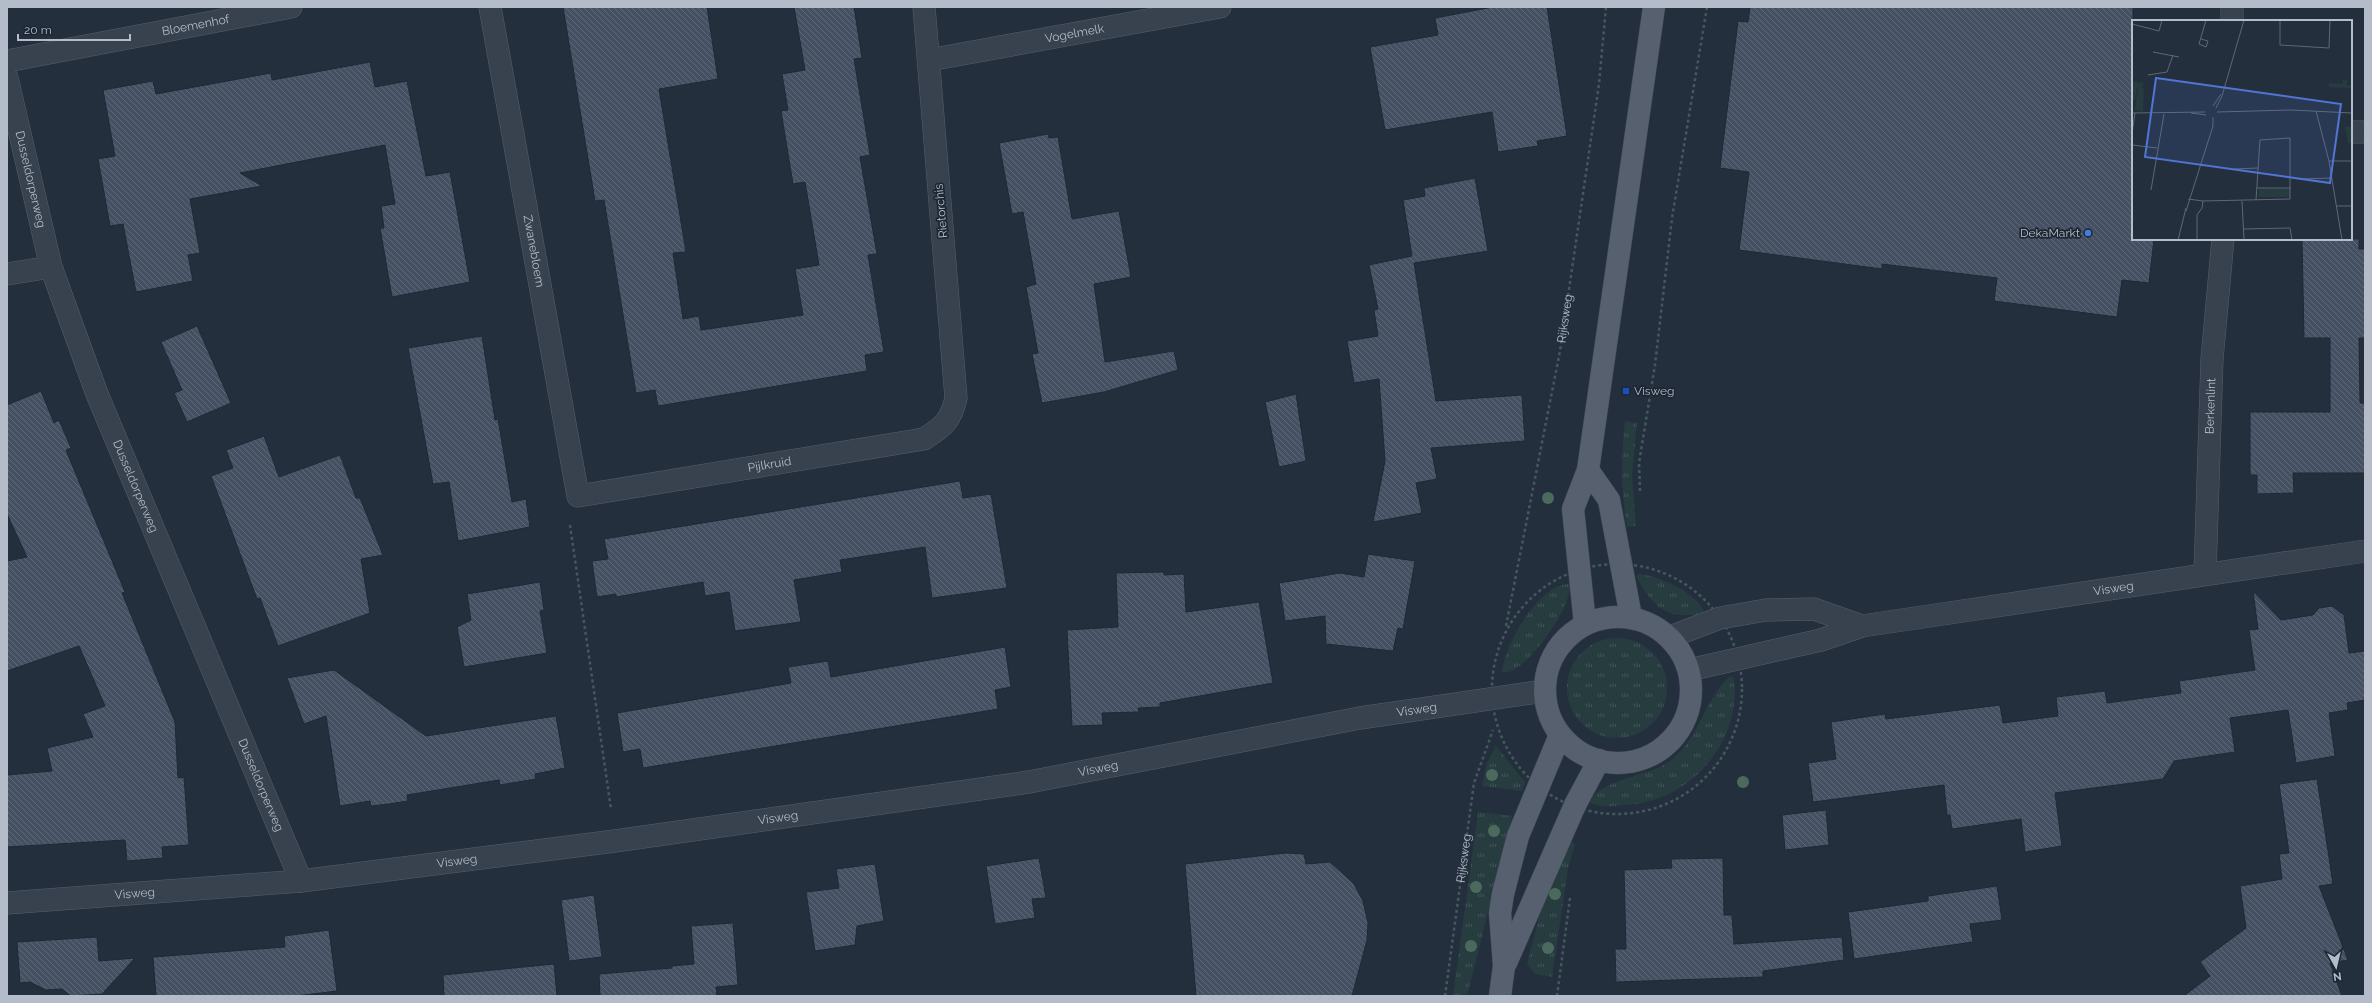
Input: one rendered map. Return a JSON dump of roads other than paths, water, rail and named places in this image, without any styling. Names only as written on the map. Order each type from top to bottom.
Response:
[{"type":"main road","points":[[1585,624],[1572,509],[1588,470],[1654,7]]},
{"type":"main road","points":[[1588,470],[1609,500],[1631,617]]},
{"type":"main road","points":[[1609,616],[1631,617],[1652,624],[1670,637],[1682,653],[1689,670],[1692,692],[1688,712],[1680,730],[1666,746],[1649,757],[1629,763],[1599,760],[1588,757],[1571,746],[1560,735],[1548,712],[1544,691],[1546,671],[1555,651],[1569,634],[1585,624],[1609,616]]},
{"type":"main road","points":[[1500,996],[1504,966],[1500,913],[1505,887],[1518,836],[1560,735]]},
{"type":"main road","points":[[1504,966],[1575,806],[1599,760]]},
{"type":"street","name":"Bloemenhof","points":[[7,61],[290,7]]},
{"type":"street","name":"Zwanebloem","points":[[490,7],[578,496]]},
{"type":"street","name":"Rietorchis","points":[[924,7],[956,398],[952,414]]},
{"type":"street","name":"Vogelmelk","points":[[929,60],[1220,7]]},
{"type":"street","points":[[2232,7],[2232,20]]},
{"type":"street","name":"Dusseldorperweg","points":[[7,78],[52,266],[97,394],[301,881]]},
{"type":"street","points":[[2352,132],[2365,132]]},
{"type":"street","name":"Berkenlint","points":[[2205,574],[2212,359],[2223,240]]},
{"type":"street","points":[[7,274],[52,266]]},
{"type":"street","name":"Pijlkruid","points":[[578,496],[924,439],[939,430],[952,414]]},
{"type":"street","name":"Visweg","points":[[1689,670],[1821,640],[1862,626],[2365,551]]},
{"type":"street","name":"Visweg","points":[[1670,637],[1720,618],[1766,610],[1814,609],[1862,626]]},
{"type":"street","name":"Visweg","points":[[7,903],[301,881],[615,841],[1029,782],[1360,718],[1544,691]]},
{"type":"place","name":"DekaMarkt","points":[[2088,233]]},
{"type":"place","name":"Visweg","points":[[1626,391]]}]
